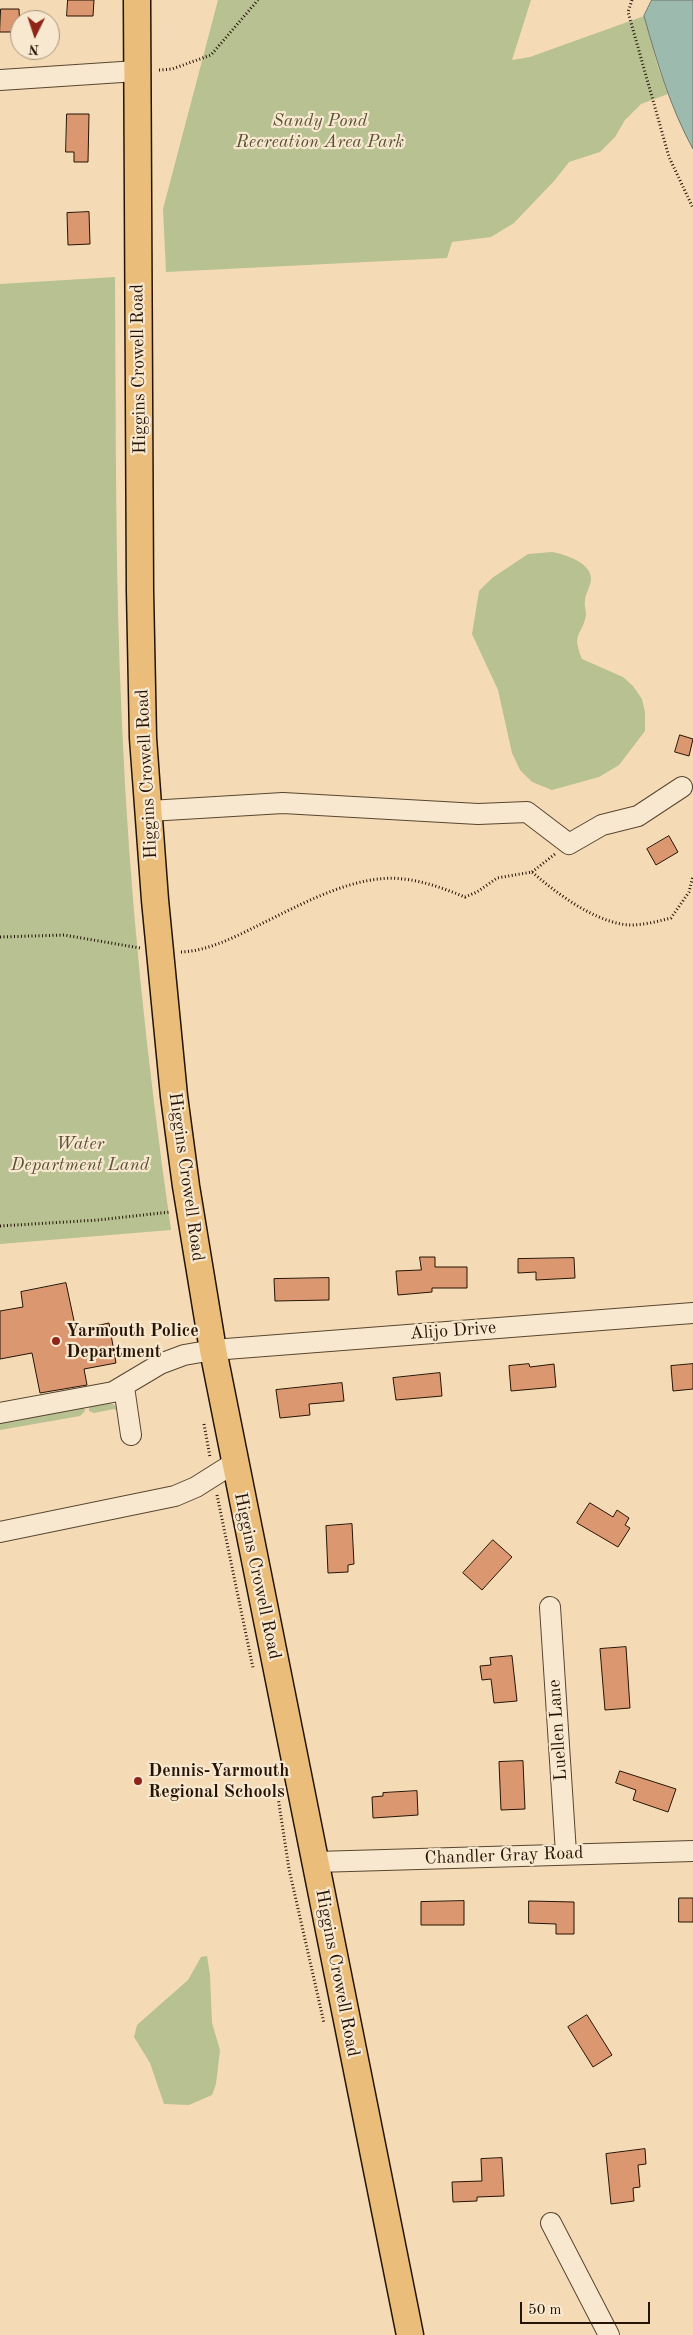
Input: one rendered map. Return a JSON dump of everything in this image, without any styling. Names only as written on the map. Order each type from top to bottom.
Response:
[{"type":"main road","name":"Higgins Crowell Road","points":[[137,0],[140,591],[143,738],[160,953],[174,1096],[212,1350],[316,1862],[406,2332]]},
{"type":"street","points":[[0,80],[137,72]]},
{"type":"street","points":[[149,811],[283,803],[478,814],[527,812],[569,844],[602,826],[638,816],[682,787]]},
{"type":"street","name":"Alijo Drive","points":[[0,1413],[113,1392],[160,1364],[184,1355],[212,1350],[693,1313]]},
{"type":"street","points":[[124,1387],[131,1435]]},
{"type":"street","points":[[0,1532],[175,1496],[196,1487],[234,1463]]},
{"type":"street","name":"Luellen Lane","points":[[550,1608],[566,1853]]},
{"type":"street","name":"Chandler Gray Road","points":[[316,1862],[566,1853],[693,1851]]},
{"type":"street","points":[[551,2223],[609,2335]]},
{"type":"path","points":[[137,72],[172,69],[211,55],[258,0]]},
{"type":"path","points":[[632,0],[628,12],[669,157],[693,208]]},
{"type":"path","points":[[0,937],[64,935],[117,943],[160,953],[198,952],[245,932],[292,908],[358,882],[402,878],[465,896],[478,892],[498,878],[532,872],[569,844]]},
{"type":"path","points":[[532,872],[566,899],[590,912],[622,924],[650,924],[671,918],[689,892],[693,876]]},
{"type":"path","points":[[0,1226],[98,1220],[159,1212],[190,1212]]},
{"type":"path","points":[[219,1501],[254,1673]]},
{"type":"path","points":[[274,1777],[289,1869],[326,2032]]},
{"type":"green space","name":"Sandy Pond Recreation Area Park","points":[[218,0],[531,0],[512,60],[530,57],[644,16],[658,67],[668,94],[641,104],[625,120],[615,137],[600,152],[569,162],[555,180],[514,223],[491,237],[452,242],[447,258],[166,272],[163,209]]},
{"type":"green space","name":"Water Department Land","points":[[115,277],[117,556],[125,787],[140,977],[154,1104],[171,1230],[0,1244],[0,284]]},
{"type":"green space","points":[[552,552],[576,560],[590,572],[591,581],[585,602],[586,615],[577,639],[582,659],[623,677],[633,686],[642,699],[645,712],[645,731],[619,765],[599,777],[552,790],[532,782],[520,770],[512,753],[498,690],[472,634],[479,591],[492,578],[528,554]]},
{"type":"green space","points":[[109,1403],[115,1405],[119,1412],[114,1409],[94,1413],[89,1411],[89,1406]]},
{"type":"green space","points":[[84,1407],[85,1411],[80,1416],[0,1430],[0,1422]]},
{"type":"green space","points":[[207,1956],[210,1975],[212,2023],[220,2050],[216,2084],[212,2095],[189,2105],[164,2104],[150,2063],[134,2037],[137,2025],[188,1980],[201,1957]]},
{"type":"shaded area","points":[[652,0],[693,0],[693,149],[671,101],[644,16]]},
{"type":"building","points":[[68,0],[94,0],[93,16],[67,16]]},
{"type":"building","points":[[1,9],[19,9],[10,10],[10,32],[0,32]]},
{"type":"building","points":[[67,114],[89,114],[88,162],[74,162],[74,152],[66,152]]},
{"type":"building","points":[[89,212],[90,244],[68,245],[67,213]]},
{"type":"building","points":[[680,735],[693,739],[689,756],[675,752]]},
{"type":"building","points":[[669,836],[678,852],[656,865],[647,849]]},
{"type":"building","points":[[420,1257],[435,1257],[435,1267],[467,1267],[467,1288],[432,1288],[432,1292],[398,1295],[396,1271],[421,1270]]},
{"type":"building","points":[[574,1258],[575,1278],[536,1280],[536,1272],[518,1273],[518,1259]]},
{"type":"building","points":[[329,1278],[329,1300],[275,1301],[274,1279]]},
{"type":"building","name":"Yarmouth Police Department","points":[[66,1283],[76,1330],[109,1323],[116,1363],[84,1369],[87,1385],[40,1393],[32,1353],[0,1359],[0,1311],[23,1307],[21,1292]]},
{"type":"building","points":[[529,1364],[530,1367],[554,1364],[556,1387],[511,1391],[509,1366]]},
{"type":"building","points":[[693,1364],[693,1389],[673,1391],[671,1366]]},
{"type":"building","points":[[440,1373],[442,1396],[396,1400],[393,1378]]},
{"type":"building","points":[[342,1383],[344,1401],[309,1404],[310,1415],[280,1418],[276,1390]]},
{"type":"building","points":[[590,1503],[613,1517],[617,1510],[629,1518],[625,1525],[630,1528],[618,1547],[577,1523]]},
{"type":"building","points":[[352,1524],[354,1564],[348,1565],[348,1572],[328,1573],[326,1526]]},
{"type":"building","points":[[493,1540],[512,1557],[482,1590],[463,1573]]},
{"type":"building","points":[[626,1647],[630,1708],[605,1710],[600,1649]]},
{"type":"building","points":[[512,1656],[517,1701],[494,1703],[491,1679],[482,1680],[480,1666],[491,1665],[490,1658]]},
{"type":"building","points":[[523,1761],[525,1809],[501,1810],[499,1762]]},
{"type":"building","points":[[620,1771],[676,1789],[668,1812],[633,1800],[636,1790],[616,1783]]},
{"type":"building","points":[[417,1791],[418,1815],[373,1818],[372,1797],[383,1796],[383,1793]]},
{"type":"building","points":[[679,1898],[693,1898],[693,1922],[679,1922]]},
{"type":"building","points":[[464,1901],[464,1925],[421,1925],[421,1902]]},
{"type":"building","points":[[529,1901],[574,1902],[574,1934],[556,1934],[556,1924],[529,1923]]},
{"type":"building","points":[[587,2015],[612,2055],[593,2067],[568,2027]]},
{"type":"building","points":[[645,2149],[646,2164],[638,2165],[640,2187],[633,2188],[634,2201],[611,2204],[606,2154]]},
{"type":"building","points":[[502,2158],[504,2196],[477,2197],[477,2201],[453,2202],[452,2182],[482,2181],[481,2159]]},
{"type":"place","name":"Yarmouth Police Department","points":[[56,1341]]},
{"type":"place","name":"Dennis-Yarmouth Regional Schools","points":[[138,1781]]}]
